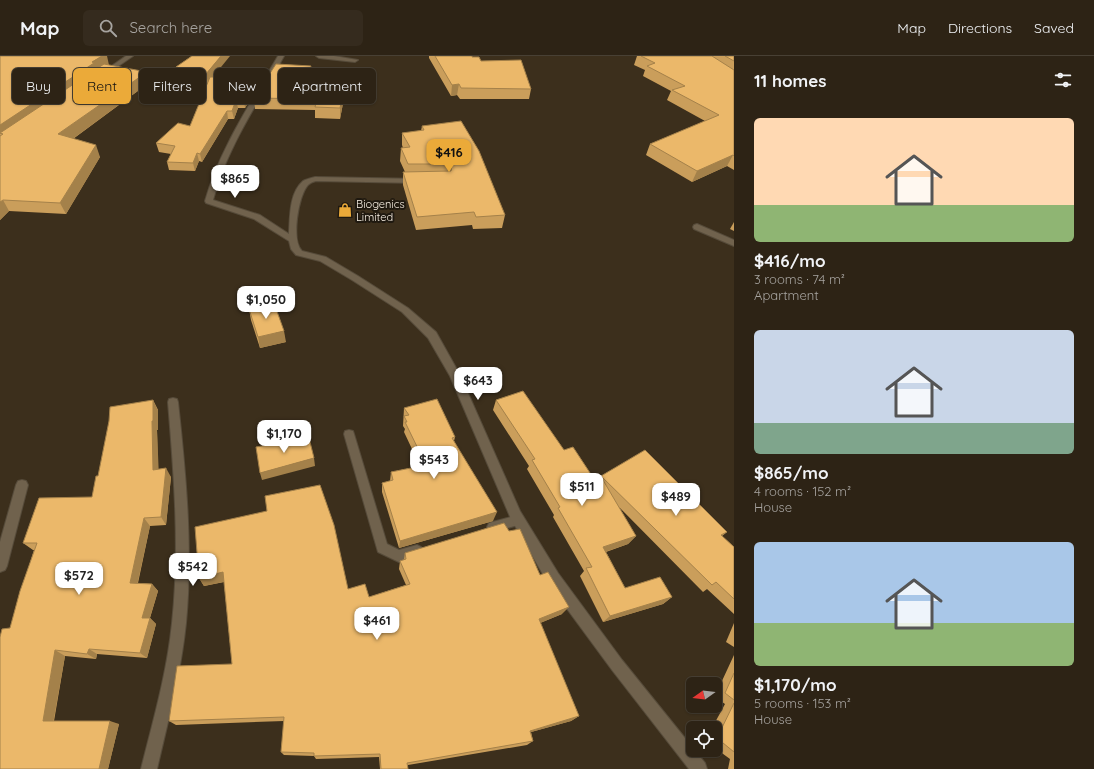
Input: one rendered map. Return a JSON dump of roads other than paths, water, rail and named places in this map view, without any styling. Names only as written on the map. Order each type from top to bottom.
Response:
[{"type":"street","points":[[112,68],[130,56]]},
{"type":"street","points":[[281,56],[234,138],[213,183],[209,201],[257,217],[293,240]]},
{"type":"street","points":[[430,180],[406,181],[314,178],[306,182],[299,192],[294,210],[293,240],[295,249],[299,253],[324,259],[406,310],[432,335],[455,375],[468,410],[518,520],[553,578],[617,665],[699,769]]},
{"type":"street","points":[[697,227],[734,243]]},
{"type":"street","points":[[149,769],[171,674],[179,623],[183,549],[181,483],[173,402]]},
{"type":"street","points":[[0,566],[22,485]]},
{"type":"lane","points":[[318,56],[355,60]]},
{"type":"lane","points":[[349,434],[382,548],[398,556],[428,547]]},
{"type":"lane","points":[[481,531],[518,520]]},
{"type":"place","name":"Biogenics Limited","points":[[345,210]]}]
